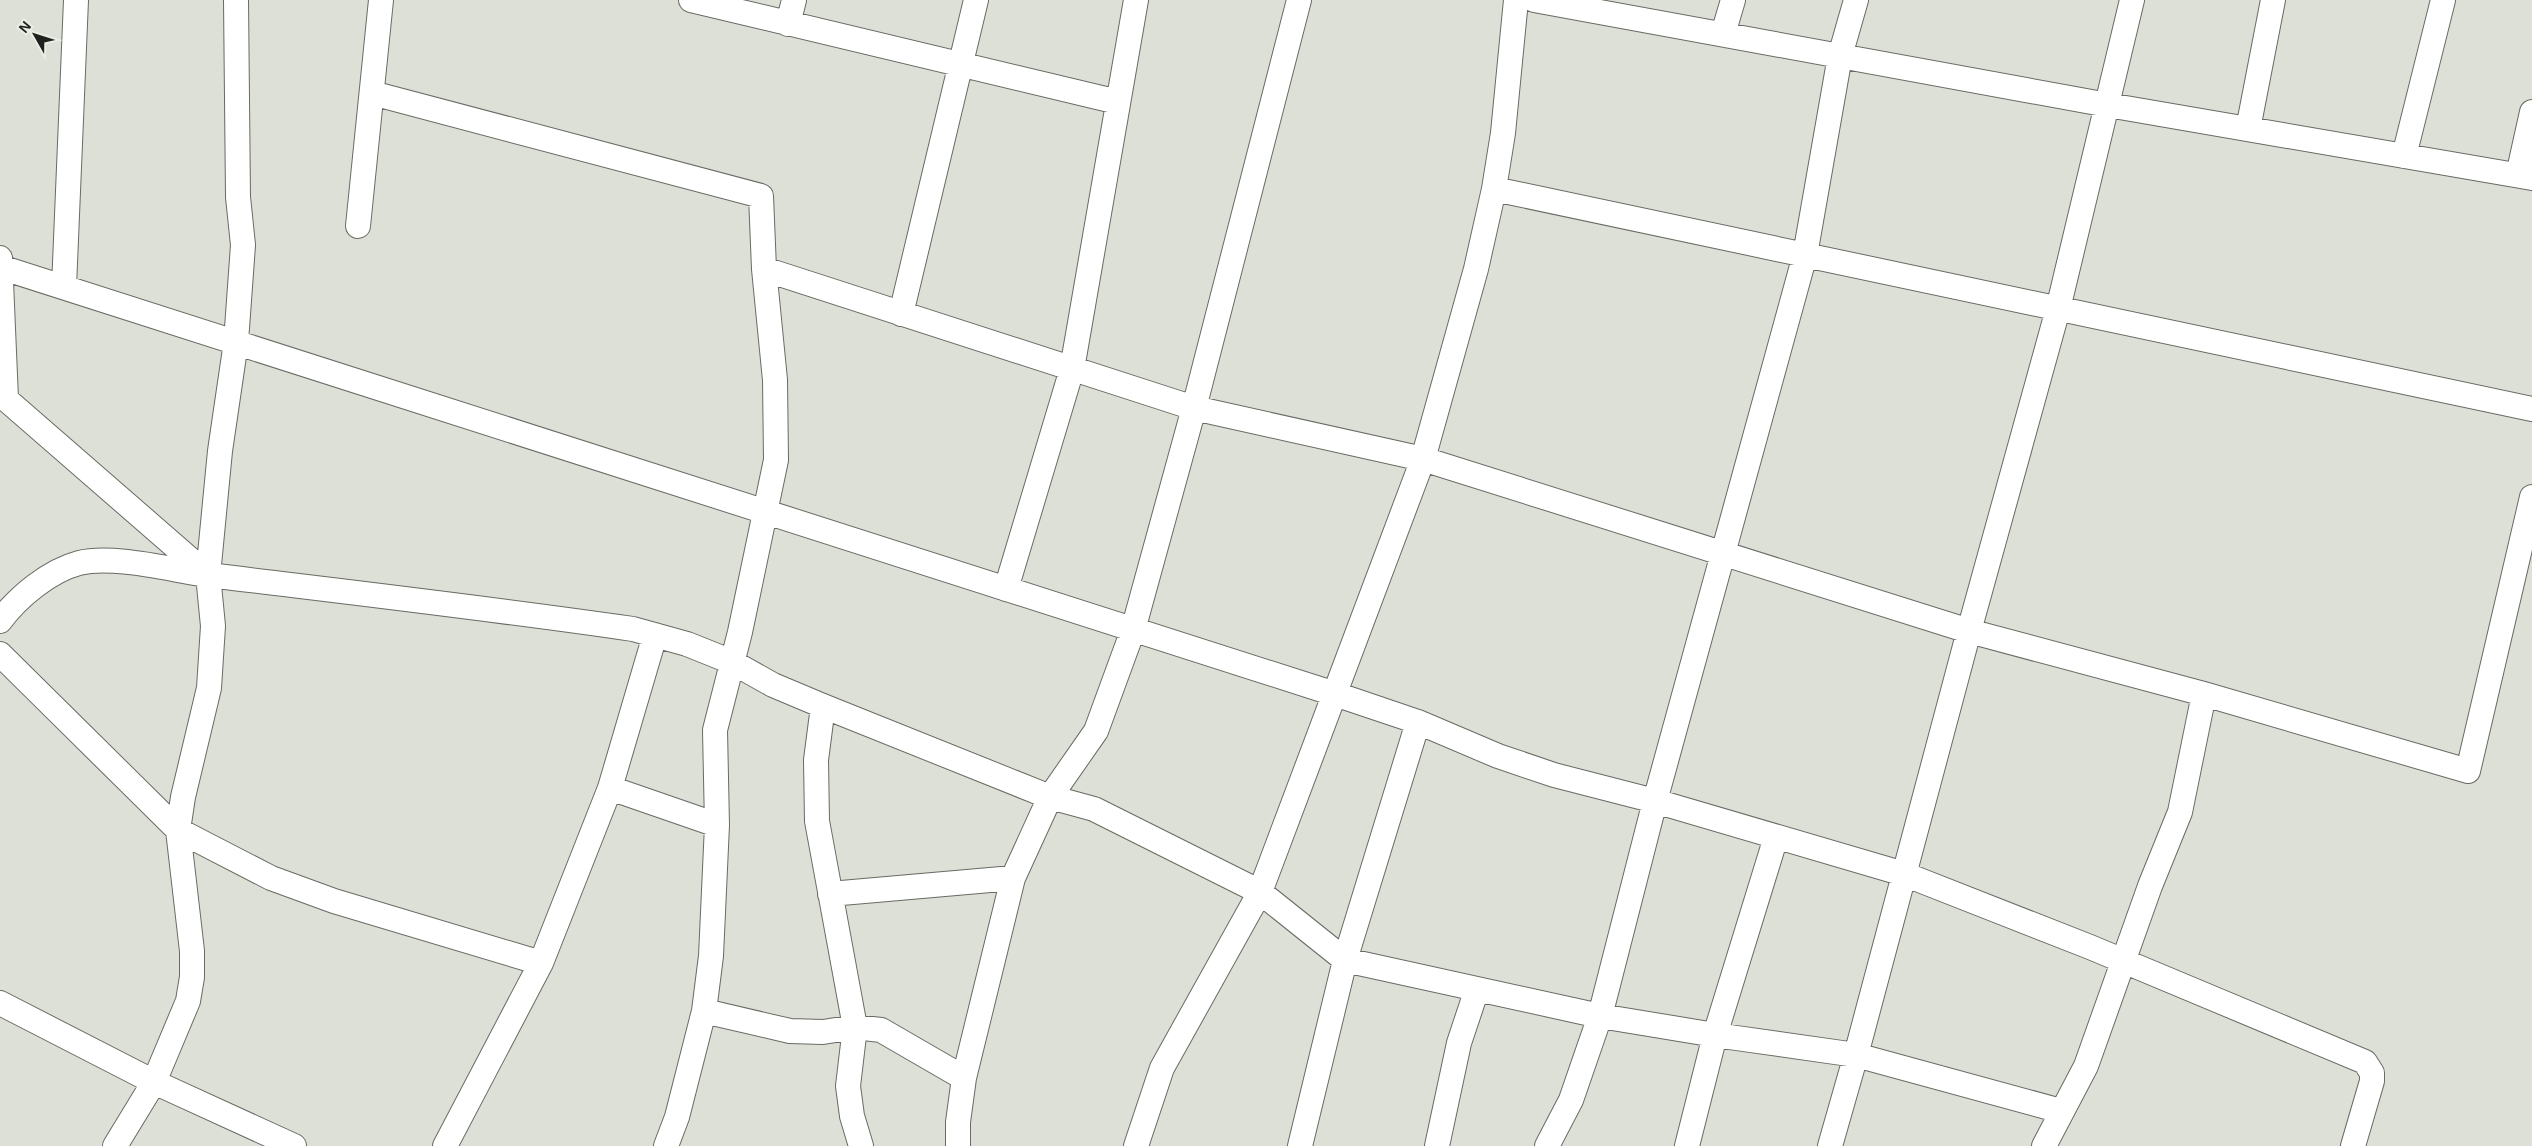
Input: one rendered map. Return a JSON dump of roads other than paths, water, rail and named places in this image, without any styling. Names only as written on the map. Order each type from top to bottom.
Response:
[{"type":"street","points":[[64,287],[76,0]]},
{"type":"street","points":[[115,1146],[154,1082],[188,1001],[192,977],[192,951],[178,830],[183,797],[209,688],[213,626],[208,575],[220,451],[236,342],[243,245],[238,197],[236,0]]},
{"type":"street","points":[[358,226],[381,0]]},
{"type":"street","points":[[692,0],[1118,102]]},
{"type":"street","points":[[788,24],[794,0]]},
{"type":"street","points":[[901,314],[976,0]]},
{"type":"street","points":[[1006,589],[1072,369],[1136,0]]},
{"type":"street","points":[[958,1146],[958,1122],[964,1078],[1013,878],[1050,797],[1096,731],[1133,630],[1194,408],[1299,0]]},
{"type":"street","points":[[1136,1146],[1162,1068],[1260,892],[1423,459],[1476,269],[1494,189],[1503,133],[1516,0]]},
{"type":"street","points":[[1534,0],[2248,129],[2525,176],[2532,112]]},
{"type":"street","points":[[1723,34],[1733,0]]},
{"type":"street","points":[[1547,1146],[1571,1100],[1600,1016],[1655,802],[1805,255],[1840,56],[1856,0]]},
{"type":"street","points":[[1832,1145],[1969,631],[2058,309],[2132,0]]},
{"type":"street","points":[[2248,129],[2273,0]]},
{"type":"street","points":[[2404,156],[2443,0]]},
{"type":"street","points":[[372,93],[761,196],[764,269],[775,389],[776,460],[766,512],[715,730],[717,825],[711,956],[704,1011],[677,1117],[666,1146]]},
{"type":"street","points":[[1494,189],[2532,409]]},
{"type":"street","points":[[0,258],[3,397],[208,575]]},
{"type":"street","points":[[0,267],[1336,694],[1418,722],[1498,756],[1554,775],[1655,802],[1904,874],[2124,962],[2365,1062],[2372,1073],[2372,1081],[2353,1146]]},
{"type":"street","points":[[764,269],[1194,408],[1423,459],[1969,631],[2204,694],[2468,771],[2532,497]]},
{"type":"street","points":[[0,621],[24,596],[50,576],[78,564],[108,560],[208,575],[634,629],[688,644],[732,662],[773,685],[822,706],[1050,797],[1094,809],[1260,892],[1344,960],[1600,1016],[1715,1036],[1856,1055],[2061,1111]]},
{"type":"street","points":[[445,1146],[541,963],[610,788],[655,635]]},
{"type":"street","points":[[0,654],[178,830],[271,878],[334,900],[541,963]]},
{"type":"street","points":[[2044,1146],[2086,1066],[2150,886],[2180,812],[2204,694]]},
{"type":"street","points":[[822,706],[816,760],[818,822],[855,1027],[848,1086],[852,1116],[861,1146]]},
{"type":"street","points":[[1300,1146],[1344,960],[1418,722]]},
{"type":"street","points":[[610,788],[717,825]]},
{"type":"street","points":[[1687,1146],[1715,1036],[1776,837]]},
{"type":"street","points":[[830,894],[1013,878]]},
{"type":"street","points":[[1437,1146],[1459,1043],[1477,989]]},
{"type":"street","points":[[0,1003],[154,1082],[294,1146]]},
{"type":"street","points":[[704,1011],[790,1031],[823,1032],[855,1027],[881,1030],[964,1078]]}]
